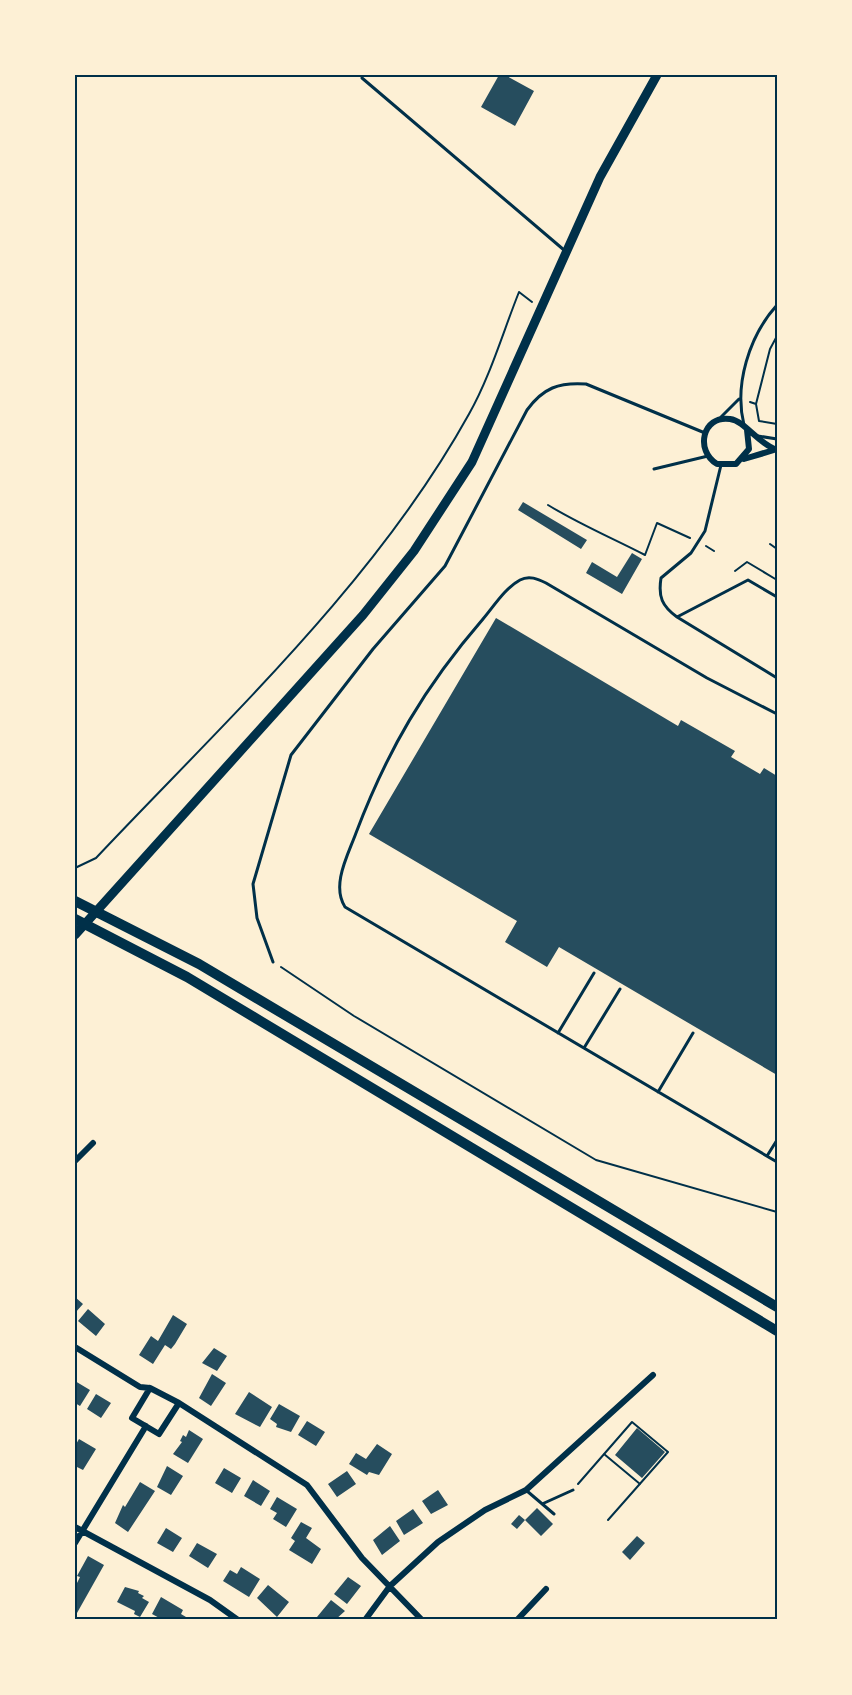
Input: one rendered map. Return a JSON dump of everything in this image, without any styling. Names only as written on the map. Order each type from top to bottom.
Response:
[{"type":"highway","points":[[75,901],[199,964],[777,1307]]},
{"type":"highway","points":[[75,919],[187,977],[777,1331]]},
{"type":"main road","points":[[75,935],[363,615],[414,551],[472,462],[608,161],[657,75]]},
{"type":"street","points":[[731,419],[746,428],[759,442],[777,450],[762,452],[733,465],[721,465],[708,456],[703,445],[705,433],[715,421],[731,419]]},
{"type":"street","points":[[743,459],[750,445],[746,428]]},
{"type":"street","points":[[75,1161],[93,1143]]},
{"type":"street","points":[[75,1347],[140,1387],[150,1388],[179,1403],[185,1409],[307,1485],[362,1558],[422,1620]]},
{"type":"street","points":[[365,1620],[390,1586],[438,1542],[485,1510],[526,1490],[652,1375]]},
{"type":"street","points":[[150,1388],[132,1418],[159,1434],[179,1403]]},
{"type":"street","points":[[75,1543],[146,1426]]},
{"type":"street","points":[[75,1527],[210,1600],[238,1620]]},
{"type":"street","points":[[517,1620],[546,1589]]},
{"type":"lane","points":[[362,78],[567,252]]},
{"type":"lane","points":[[777,305],[763,323],[751,348],[739,399],[746,428],[761,437],[777,440]]},
{"type":"lane","points":[[273,962],[257,918],[253,884],[291,755],[374,649],[445,566],[527,410],[537,396],[548,388],[566,383],[586,384],[705,433]]},
{"type":"lane","points":[[715,421],[739,399]]},
{"type":"lane","points":[[654,469],[708,456]]},
{"type":"lane","points":[[721,465],[705,531],[691,553],[661,578],[660,597],[666,609],[677,617],[777,678]]},
{"type":"lane","points":[[777,714],[707,678],[546,583],[527,578],[506,592],[456,650],[406,722],[375,785],[342,873],[342,901],[345,907],[777,1162]]},
{"type":"lane","points":[[677,617],[748,580],[777,597]]},
{"type":"lane","points":[[558,1033],[594,973]]},
{"type":"lane","points":[[584,1048],[620,989]]},
{"type":"lane","points":[[658,1092],[693,1033]]},
{"type":"lane","points":[[767,1156],[777,1140]]},
{"type":"lane","points":[[526,1490],[554,1515]]},
{"type":"lane","points":[[542,1504],[573,1490]]},
{"type":"path","points":[[75,868],[96,858],[326,615],[394,531],[470,413],[519,292],[541,309]]},
{"type":"path","points":[[777,336],[770,349],[756,404],[759,421],[777,423]]},
{"type":"path","points":[[748,401],[756,404]]},
{"type":"path","points":[[548,505],[586,528],[595,530],[645,555],[657,523],[690,538]]},
{"type":"path","points":[[770,544],[777,549]]},
{"type":"path","points":[[706,546],[714,551]]},
{"type":"path","points":[[735,572],[747,562],[777,580]]},
{"type":"path","points":[[273,962],[354,1016],[596,1160],[777,1212]]},
{"type":"path","points":[[573,1490],[632,1422],[668,1452],[608,1520]]},
{"type":"path","points":[[604,1454],[640,1484]]},
{"type":"building","points":[[499,75],[505,75],[534,91],[515,126],[481,107]]},
{"type":"building","points":[[523,502],[587,540],[581,549],[518,510]]},
{"type":"building","points":[[632,553],[642,559],[622,594],[586,573],[592,562],[617,577]]},
{"type":"building","points":[[496,618],[678,726],[681,720],[735,751],[731,757],[760,774],[764,768],[777,776],[777,1075],[559,947],[547,967],[505,942],[517,921],[369,834]]},
{"type":"building","points":[[75,1297],[83,1304],[75,1313]]},
{"type":"building","points":[[88,1309],[105,1324],[96,1336],[78,1321]]},
{"type":"building","points":[[173,1315],[187,1324],[171,1349],[165,1345],[153,1364],[139,1355],[151,1336],[158,1341]]},
{"type":"building","points":[[214,1348],[227,1356],[217,1371],[202,1363]]},
{"type":"building","points":[[212,1374],[226,1383],[211,1406],[199,1398]]},
{"type":"building","points":[[75,1381],[90,1390],[80,1406],[75,1403]]},
{"type":"building","points":[[249,1392],[272,1407],[260,1427],[235,1414]]},
{"type":"building","points":[[96,1394],[111,1403],[101,1418],[87,1409]]},
{"type":"building","points":[[279,1404],[300,1416],[291,1432],[276,1427],[277,1424],[270,1419]]},
{"type":"building","points":[[307,1421],[325,1432],[316,1446],[298,1435]]},
{"type":"building","points":[[637,1428],[665,1452],[642,1478],[615,1455]]},
{"type":"building","points":[[189,1430],[203,1439],[188,1463],[173,1454],[182,1442],[180,1441],[183,1435],[186,1437]]},
{"type":"building","points":[[79,1439],[96,1449],[83,1470],[75,1466],[75,1446]]},
{"type":"building","points":[[377,1444],[392,1454],[379,1475],[369,1472],[367,1475],[349,1464],[356,1453],[366,1459]]},
{"type":"building","points":[[167,1466],[183,1476],[171,1495],[157,1487]]},
{"type":"building","points":[[224,1468],[241,1478],[232,1493],[215,1483]]},
{"type":"building","points":[[347,1471],[356,1484],[337,1497],[328,1484]]},
{"type":"building","points":[[253,1480],[270,1491],[261,1506],[244,1496]]},
{"type":"building","points":[[140,1482],[155,1491],[128,1532],[115,1523],[123,1505],[125,1507]]},
{"type":"building","points":[[438,1490],[448,1505],[431,1514],[422,1501]]},
{"type":"building","points":[[277,1497],[297,1509],[286,1527],[273,1519],[277,1513],[270,1509]]},
{"type":"building","points":[[537,1508],[553,1524],[541,1536],[525,1520]]},
{"type":"building","points":[[413,1509],[423,1523],[404,1535],[396,1521]]},
{"type":"building","points":[[519,1515],[525,1520],[517,1529],[511,1524]]},
{"type":"building","points":[[301,1522],[312,1528],[306,1538],[321,1549],[312,1564],[289,1550],[295,1541],[291,1538]]},
{"type":"building","points":[[390,1526],[400,1541],[382,1555],[373,1540]]},
{"type":"building","points":[[166,1528],[182,1538],[173,1552],[157,1543]]},
{"type":"building","points":[[637,1536],[645,1543],[630,1560],[622,1552]]},
{"type":"building","points":[[197,1543],[217,1554],[208,1568],[189,1556]]},
{"type":"building","points":[[88,1556],[104,1565],[77,1613],[75,1582],[77,1583],[80,1577],[77,1576]]},
{"type":"building","points":[[241,1567],[260,1579],[249,1597],[223,1581],[230,1570],[237,1574]]},
{"type":"building","points":[[348,1577],[361,1586],[347,1604],[334,1594]]},
{"type":"building","points":[[268,1585],[289,1602],[277,1617],[257,1598]]},
{"type":"building","points":[[125,1587],[139,1591],[138,1593],[144,1596],[142,1598],[149,1602],[140,1617],[134,1614],[135,1611],[117,1602]]},
{"type":"building","points":[[161,1597],[183,1610],[181,1614],[191,1620],[163,1620],[152,1614]]},
{"type":"building","points":[[331,1600],[345,1611],[335,1620],[321,1620],[317,1617]]}]
